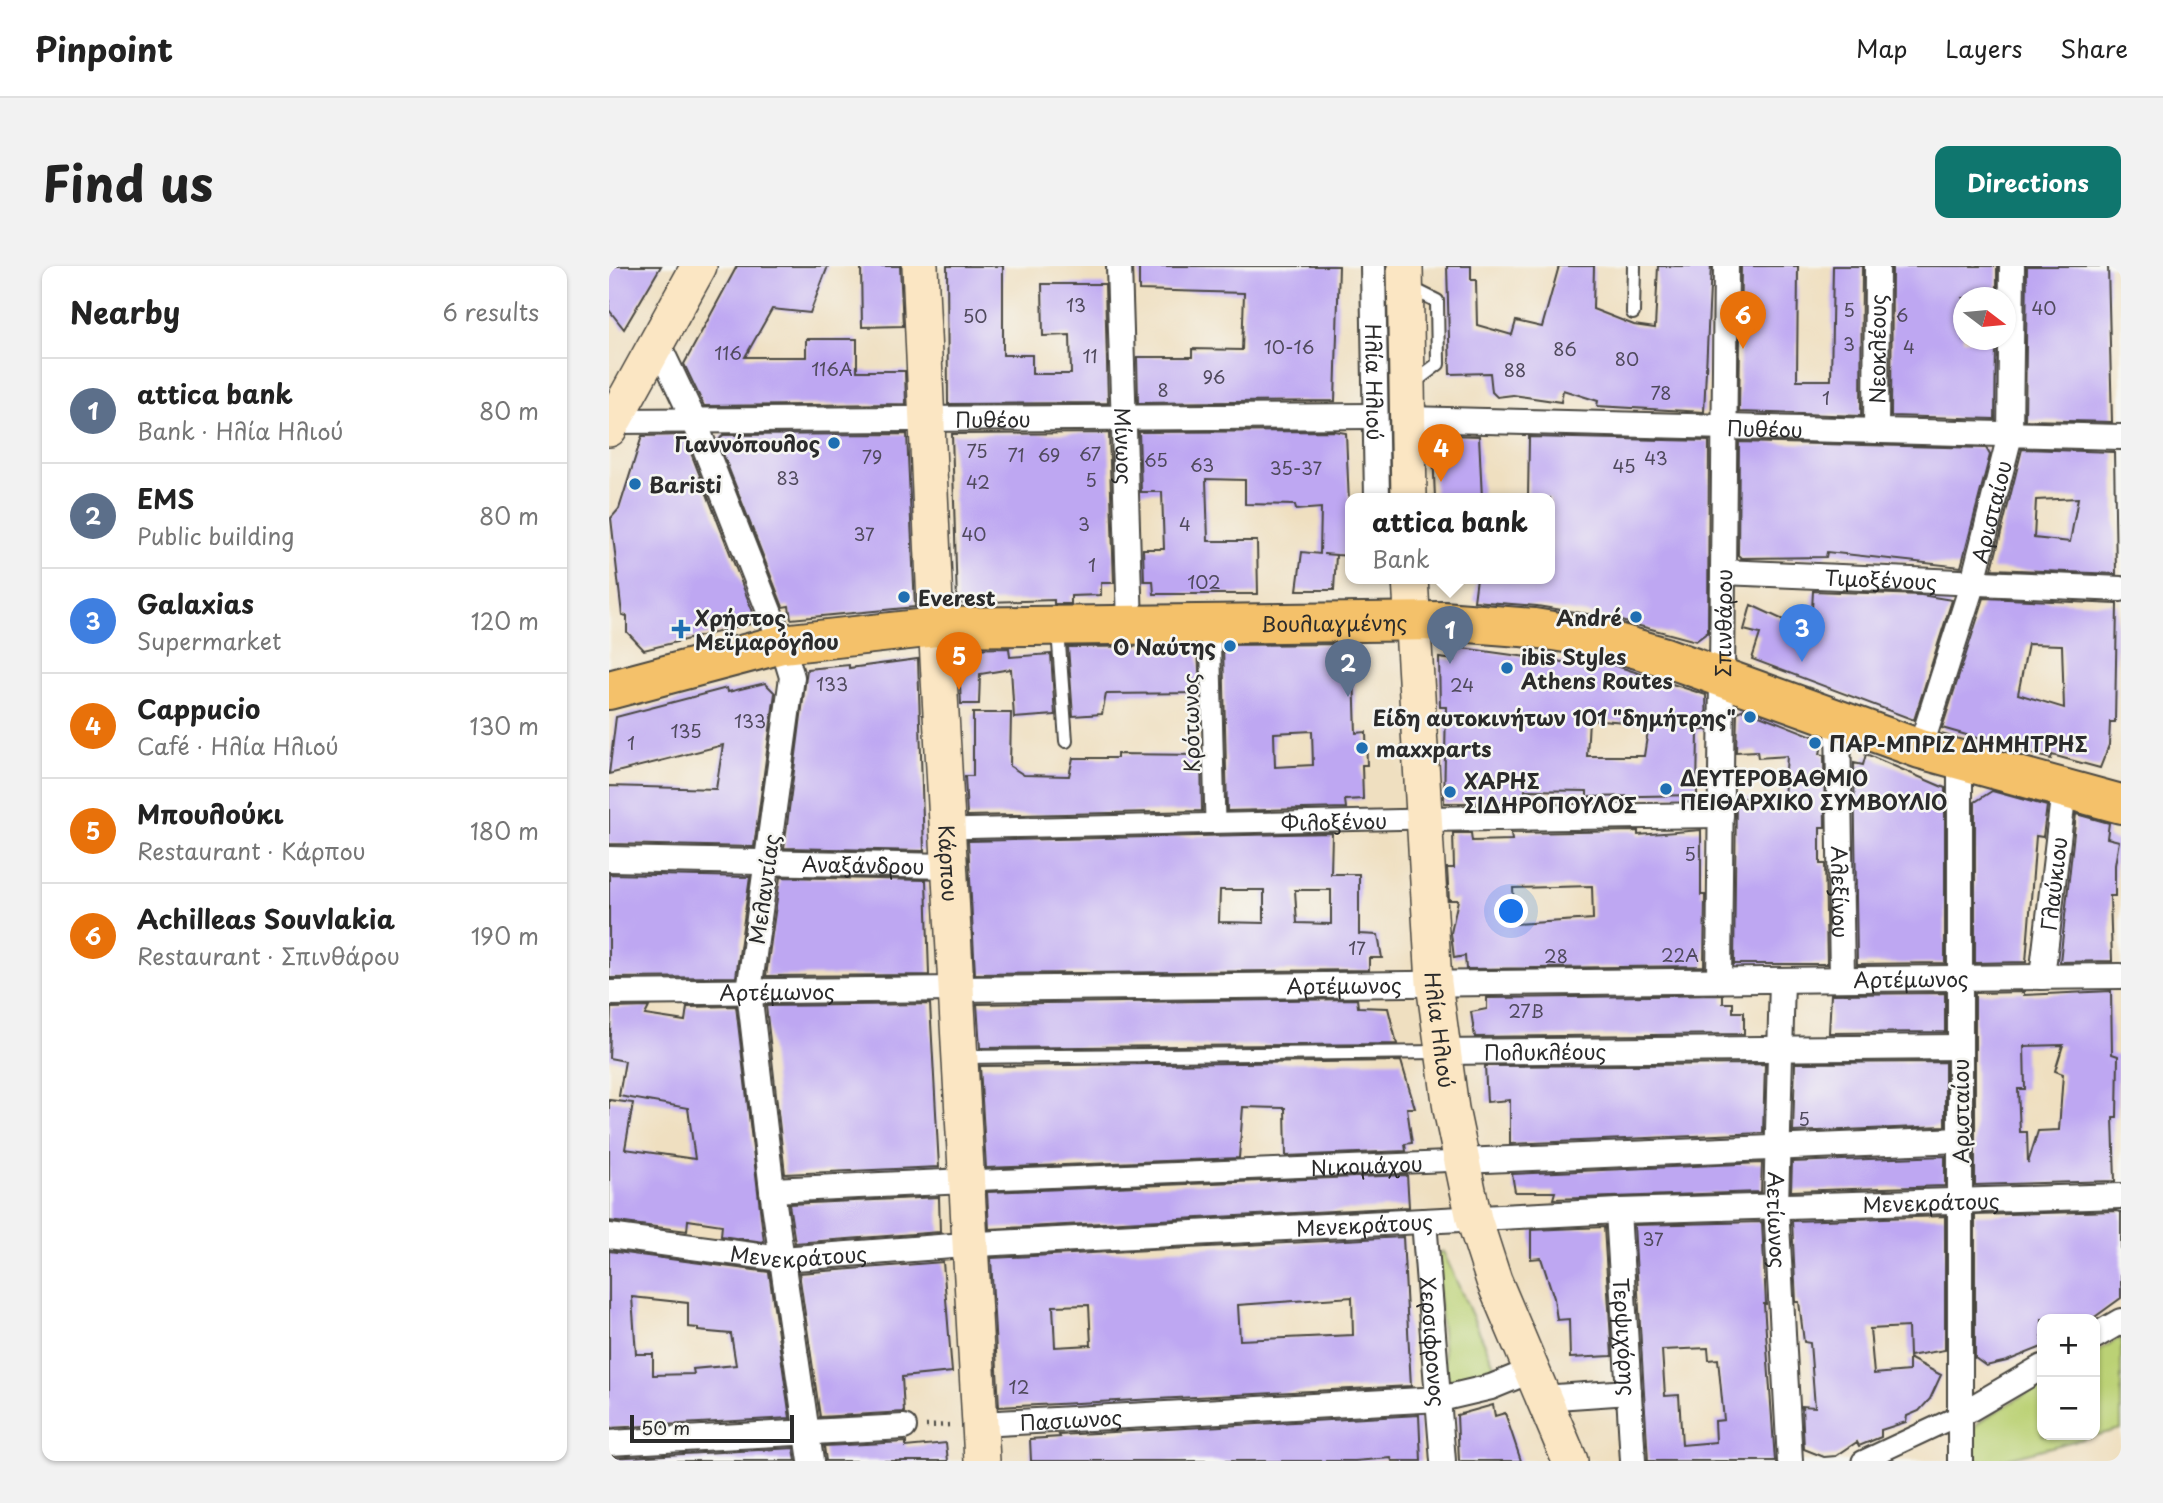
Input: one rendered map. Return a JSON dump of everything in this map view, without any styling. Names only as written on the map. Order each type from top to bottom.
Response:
[{"type":"main road","points":[[610,424],[699,266]]},
{"type":"main road","name":"Κάρπου","points":[[920,266],[936,627],[982,1461]]},
{"type":"main road","name":"Ηλία Ηλιού","points":[[1405,276],[1397,408],[1408,493]]},
{"type":"main road","name":"Ηλία Ηλιού","points":[[1410,584],[1434,984],[1461,1161],[1474,1219],[1494,1281],[1570,1461]]},
{"type":"main road","name":"Βουλιαγμένης","points":[[609,690],[782,644],[936,627],[1411,621],[1534,628],[1603,639],[1920,749],[2121,804]]},
{"type":"street","name":"Μίνωος","points":[[1119,266],[1129,625]]},
{"type":"street","name":"Ηλία Ηλιού","points":[[1373,266],[1397,408],[1378,493]]},
{"type":"street","name":"Σπινθάρου","points":[[1719,981],[1727,266]]},
{"type":"street","name":"Νεοκλέους","points":[[1876,431],[1877,266]]},
{"type":"street","name":"Αρισταίου","points":[[1920,749],[1973,582],[2010,435],[2012,266]]},
{"type":"street","name":"Μελαντίας","points":[[656,340],[694,421],[782,644],[792,677],[749,991],[772,1190],[811,1461]]},
{"type":"street","name":"Πυθέου","points":[[610,424],[1125,418],[1397,408],[1725,427],[2121,438]]},
{"type":"street","name":"Τιμοξένους","points":[[1723,572],[2121,589]]},
{"type":"street","name":"Κρότωνος","points":[[1210,624],[1215,822]]},
{"type":"street","name":"Αλεξίνου","points":[[1838,720],[1842,979]]},
{"type":"street","name":"Αρισταίου","points":[[1960,761],[1960,1461]]},
{"type":"street","name":"Γλαύκιου","points":[[2042,977],[2064,789]]},
{"type":"street","name":"Φιλοξένου","points":[[947,829],[1215,822],[1721,815]]},
{"type":"street","name":"Αναξάνδρου","points":[[609,859],[949,866]]},
{"type":"street","name":"Αρτέμωνος","points":[[609,993],[2121,976]]},
{"type":"street","name":"Αετίωνος","points":[[1782,980],[1780,1148],[1776,1206],[1790,1461]]},
{"type":"street","name":"Πολυκλέους","points":[[1443,1052],[1960,1047]]},
{"type":"street","name":"Νικομάχου","points":[[772,1190],[1960,1140]]},
{"type":"street","name":"Μενεκράτους","points":[[609,1236],[782,1259],[970,1245],[1618,1211],[2121,1196]]},
{"type":"street","name":"Τερψιχόρης","points":[[1618,1211],[1633,1461]]},
{"type":"street","name":"Χερσιφρονος","points":[[1424,1221],[1443,1461]]},
{"type":"street","points":[[2100,1333],[2121,1321]]},
{"type":"street","points":[[1862,1461],[1960,1415],[2037,1370]]},
{"type":"street","name":"Πασιωνος","points":[[980,1424],[1440,1399],[1490,1387],[1536,1385],[1629,1392]]},
{"type":"street","points":[[609,1443],[699,1450],[807,1434],[904,1427]]},
{"type":"lane","points":[[1633,313],[1634,266]]},
{"type":"lane","points":[[1058,626],[1066,741]]},
{"type":"lane","name":"Πολυκλέους","points":[[960,1058],[1443,1052]]},
{"type":"path","points":[[904,1427],[980,1424]]},
{"type":"green space","points":[[1443,1251],[1496,1369],[1447,1387],[1435,1255]]},
{"type":"green space","points":[[2121,1337],[2121,1429],[2100,1434],[2100,1377],[2100,1350]]},
{"type":"green space","points":[[2037,1387],[2037,1440],[2078,1440],[1996,1461],[1977,1461],[1970,1434],[1979,1422]]},
{"type":"building","points":[[609,266],[661,266],[624,329],[609,310]]},
{"type":"building","points":[[737,266],[828,266],[810,313],[772,309],[745,357],[806,357],[806,339],[857,339],[857,371],[905,371],[906,404],[704,406],[684,364]]},
{"type":"building","points":[[861,266],[900,266],[903,326],[862,327]]},
{"type":"building","points":[[947,266],[1003,266],[1003,355],[1032,355],[1032,374],[1071,374],[1070,335],[1043,336],[1042,284],[1105,284],[1108,403],[948,404]]},
{"type":"building","points":[[1139,266],[1339,266],[1335,401],[1138,403],[1137,357],[1192,357],[1192,349],[1242,350],[1244,293],[1139,290]]},
{"type":"building","points":[[1447,266],[1471,266],[1471,280],[1476,280],[1477,325],[1512,335],[1516,321],[1542,327],[1559,266],[1594,266],[1593,309],[1634,325],[1655,328],[1658,266],[1711,266],[1704,412],[1597,406],[1598,401],[1563,390],[1561,402],[1513,395],[1497,397],[1492,392],[1490,373],[1450,374]]},
{"type":"building","points":[[1741,266],[1798,266],[1797,380],[1831,380],[1833,266],[1862,266],[1861,416],[1739,412]]},
{"type":"building","points":[[1892,266],[1997,266],[1997,287],[1953,287],[1953,350],[1996,350],[1995,419],[1891,416]]},
{"type":"building","points":[[2027,266],[2108,266],[2112,422],[2025,420]]},
{"type":"building","points":[[1139,432],[1346,433],[1349,493],[1345,493],[1345,556],[1323,554],[1336,555],[1334,590],[1297,590],[1302,552],[1320,554],[1321,508],[1296,510],[1295,505],[1245,504],[1245,480],[1206,479],[1208,541],[1257,541],[1258,594],[1154,594],[1153,581],[1144,581],[1143,549],[1164,549],[1162,492],[1141,492]]},
{"type":"building","points":[[1109,433],[1114,583],[1101,583],[1101,595],[1071,596],[1071,604],[1054,604],[1054,600],[957,603],[952,434]]},
{"type":"building","points":[[907,434],[915,607],[791,619],[789,606],[783,607],[718,441],[723,435]]},
{"type":"building","points":[[684,435],[756,620],[755,623],[644,650],[627,632],[627,616],[622,615],[611,518],[619,509],[642,436]]},
{"type":"building","points":[[1447,435],[1479,436],[1482,493],[1435,493],[1433,451],[1447,450]]},
{"type":"building","points":[[1529,437],[1709,441],[1708,632],[1696,641],[1606,617],[1537,606],[1474,601],[1476,584],[1555,584],[1555,493],[1528,493]]},
{"type":"building","points":[[1739,442],[1986,448],[1990,455],[1961,567],[1827,552],[1826,557],[1741,558],[1738,555]]},
{"type":"building","points":[[2022,449],[2114,452],[2116,574],[1992,569]],"holes":[[[2078,498],[2070,542],[2034,538],[2036,500]]]},
{"type":"building","points":[[1813,591],[1921,595],[1952,600],[1914,720],[1752,659],[1760,634],[1744,630],[1751,605],[1790,623],[1793,609],[1812,610]]},
{"type":"building","points":[[1984,598],[2117,604],[2115,722],[2110,722],[2109,745],[2100,768],[2052,755],[2051,759],[1942,728]],"holes":[[[2028,644],[2062,645],[2064,708],[2018,694]]]},
{"type":"building","points":[[1353,644],[1356,733],[1366,732],[1367,765],[1362,765],[1363,799],[1345,800],[1346,808],[1227,811],[1223,645]],"holes":[[[1312,731],[1313,765],[1275,767],[1274,733]]]},
{"type":"building","points":[[1198,646],[1200,693],[1106,694],[1102,714],[1073,716],[1068,647]]},
{"type":"building","points":[[1455,647],[1584,665],[1585,658],[1706,695],[1707,730],[1698,730],[1697,795],[1587,797],[1587,791],[1525,790],[1524,803],[1444,803],[1446,707],[1440,707],[1439,658],[1455,660]],"holes":[[[1589,719],[1649,724],[1644,756],[1587,756]]]},
{"type":"building","points":[[1009,648],[1010,657],[1051,654],[1055,715],[1014,718],[1011,669],[980,674],[979,704],[961,704],[958,649]]},
{"type":"building","points":[[918,659],[924,851],[784,848],[807,669],[849,665],[849,668]]},
{"type":"building","points":[[765,683],[775,693],[754,847],[609,844],[609,786],[716,789],[723,745],[609,774],[616,717],[727,688],[728,692]]},
{"type":"building","points":[[1744,709],[1823,740],[1820,754],[1824,755],[1825,827],[1820,827],[1820,864],[1825,864],[1827,964],[1734,964],[1736,798],[1784,798],[1787,756],[1758,758],[1757,751],[1736,752],[1737,712]]},
{"type":"building","points":[[973,713],[1011,713],[1010,766],[1024,775],[1069,776],[1073,758],[1117,758],[1117,754],[1201,755],[1202,811],[967,816],[965,776],[973,776]]},
{"type":"building","points":[[1866,754],[1945,788],[1945,963],[1857,964],[1854,763],[1863,765]]},
{"type":"building","points":[[1992,791],[2047,806],[2043,837],[2036,836],[2026,962],[1975,963],[1975,802]]},
{"type":"building","points":[[2076,814],[2109,823],[2107,838],[2119,841],[2115,865],[2115,896],[2110,896],[2112,961],[2060,962]]},
{"type":"building","points":[[1701,830],[1701,895],[1705,895],[1704,966],[1466,969],[1465,956],[1454,958],[1451,933],[1458,900],[1449,900],[1447,868],[1454,868],[1453,833],[1471,833],[1472,841],[1512,840],[1511,833],[1638,831],[1638,835]],"holes":[[[1592,886],[1593,919],[1515,924],[1513,888]]]},
{"type":"building","points":[[1332,833],[1331,874],[1359,874],[1359,934],[1378,935],[1382,958],[1369,958],[1369,970],[975,974],[968,841]],"holes":[[[1220,890],[1264,890],[1264,923],[1219,922]],[[1295,890],[1331,890],[1331,924],[1297,923]]]},
{"type":"building","points":[[609,874],[750,877],[736,977],[609,978]]},
{"type":"building","points":[[780,877],[926,880],[929,975],[766,976]]},
{"type":"building","points":[[2111,991],[2112,1054],[2118,1056],[2117,1117],[2113,1117],[2115,1181],[1975,1185],[1975,993],[2024,992],[2024,995]],"holes":[[[2063,1045],[2055,1071],[2063,1074],[2059,1130],[2038,1131],[2028,1163],[2027,1132],[2020,1132],[2018,1089],[2025,1089],[2024,1046]]]},
{"type":"building","points":[[1945,993],[1945,1032],[1829,1033],[1831,994]]},
{"type":"building","points":[[1723,995],[1723,1003],[1733,1003],[1733,1012],[1744,1012],[1744,1034],[1475,1037],[1471,1012],[1487,1009],[1487,998]]},
{"type":"building","points":[[1357,999],[1358,1007],[1388,1008],[1397,1044],[980,1048],[977,1004]]},
{"type":"building","points":[[930,1004],[939,1167],[785,1174],[766,1006]]},
{"type":"building","points":[[736,1006],[764,1242],[721,1236],[722,1225],[688,1220],[687,1231],[609,1221],[609,1100],[633,1103],[625,1149],[695,1159],[688,1108],[619,1096],[625,1061],[609,1058],[611,1008],[649,1007],[645,1015],[685,1021],[687,1007]]},
{"type":"building","points":[[1401,1061],[1415,1108],[1407,1108],[1412,1143],[1405,1144],[1406,1151],[1286,1156],[1285,1108],[1243,1107],[1239,1158],[986,1168],[980,1066]]},
{"type":"building","points":[[1945,1062],[1945,1126],[1793,1132],[1795,1063]]},
{"type":"building","points":[[1765,1064],[1763,1133],[1510,1144],[1510,1100],[1487,1102],[1485,1066]]},
{"type":"building","points":[[1945,1156],[1945,1186],[1791,1191],[1792,1162]]},
{"type":"building","points":[[1762,1163],[1761,1192],[1553,1199],[1555,1192],[1515,1192],[1512,1174]]},
{"type":"building","points":[[1407,1175],[1409,1207],[989,1229],[987,1192]]},
{"type":"building","points":[[939,1197],[940,1232],[795,1243],[789,1204]]},
{"type":"building","points":[[2121,1212],[2121,1298],[2099,1314],[2037,1314],[2037,1349],[1986,1366],[1975,1358],[1975,1215]]},
{"type":"building","points":[[1945,1216],[1945,1350],[1909,1356],[1908,1327],[1870,1329],[1874,1374],[1909,1371],[1909,1358],[1941,1375],[1930,1399],[1919,1411],[1907,1416],[1906,1422],[1881,1430],[1881,1437],[1859,1446],[1857,1442],[1836,1456],[1824,1457],[1804,1449],[1802,1406],[1815,1407],[1810,1343],[1804,1342],[1799,1302],[1796,1302],[1792,1221]]},
{"type":"building","points":[[1762,1222],[1764,1304],[1775,1461],[1648,1461],[1634,1225]],"holes":[[[1708,1348],[1709,1360],[1718,1359],[1724,1420],[1715,1421],[1716,1442],[1682,1445],[1679,1395],[1665,1396],[1662,1350]]]},
{"type":"building","points":[[1604,1227],[1612,1356],[1570,1358],[1569,1319],[1557,1320],[1554,1298],[1541,1258],[1531,1259],[1531,1230]]},
{"type":"building","points":[[1403,1237],[1411,1386],[999,1407],[991,1258]],"holes":[[[1352,1297],[1353,1335],[1240,1340],[1238,1305]],[[1089,1305],[1091,1345],[1055,1347],[1053,1306]]]},
{"type":"building","points":[[609,1251],[769,1272],[790,1418],[609,1428]],"holes":[[[632,1297],[688,1303],[688,1327],[698,1328],[698,1331],[731,1334],[736,1365],[693,1369],[694,1374],[653,1375],[653,1354],[636,1354]]]},
{"type":"building","points":[[943,1262],[952,1372],[902,1377],[904,1412],[820,1417],[799,1273]]},
{"type":"building","points":[[1493,1405],[1495,1416],[1505,1413],[1521,1461],[1459,1461],[1457,1415]]},
{"type":"building","points":[[1419,1415],[1421,1461],[1392,1461],[1391,1458],[1355,1461],[1031,1461],[1030,1439],[1060,1437],[1059,1435]]},
{"type":"building","points":[[906,1442],[906,1447],[946,1443],[948,1461],[826,1461],[824,1446]]},
{"type":"building","points":[[794,1448],[796,1461],[609,1461],[609,1458]]},
{"type":"place","name":"Achilleas Souvlakia","points":[[1743,349]]},
{"type":"place","name":"Γιαννόπουλος","points":[[834,443]]},
{"type":"place","name":"Cappucio","points":[[1441,482]]},
{"type":"place","name":"Baristi","points":[[635,484]]},
{"type":"place","name":"Everest","points":[[904,597]]},
{"type":"place","name":"André","points":[[1636,617]]},
{"type":"place","name":"Χρήστος Μεϊμαρόγλου","points":[[681,629]]},
{"type":"place","name":"Ο Ναύτης","points":[[1230,646]]},
{"type":"place","name":"Galaxias","points":[[1802,662]]},
{"type":"place","name":"attica bank","points":[[1450,664]]},
{"type":"place","name":"ibis Styles Athens Routes","points":[[1507,668]]},
{"type":"place","name":"Μπουλούκι","points":[[959,690]]},
{"type":"place","name":"EMS","points":[[1348,697]]},
{"type":"place","name":"Είδη αυτοκινήτων 101 \"δημήτρης\"","points":[[1750,717]]},
{"type":"place","name":"ΠΑΡ-ΜΠΡΙΖ ΔΗΜΗΤΡΗΣ","points":[[1815,743]]},
{"type":"place","name":"maxxparts","points":[[1362,748]]},
{"type":"place","name":"ΔΕΥΤΕΡΟΒΑΘΜΙΟ ΠΕΙΘΑΡΧΙΚΟ ΣΥΜΒΟΥΛΙΟ","points":[[1666,789]]},
{"type":"place","name":"ΧΑΡΗΣ ΣΙΔΗΡΟΠΟΥΛΟΣ","points":[[1450,792]]}]
